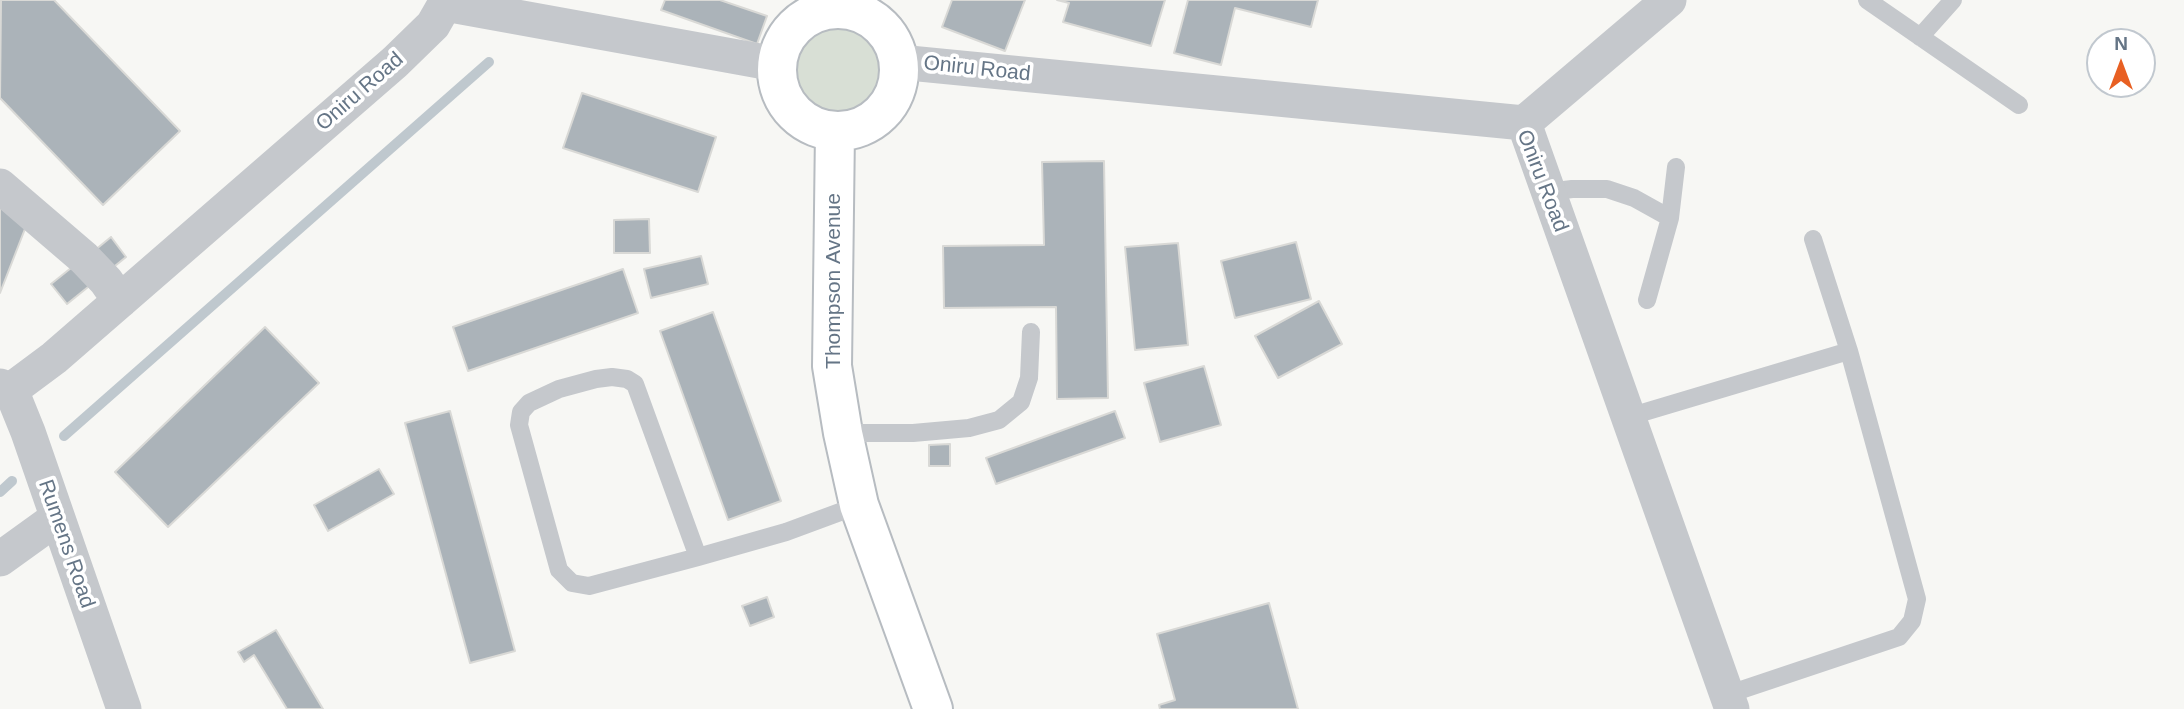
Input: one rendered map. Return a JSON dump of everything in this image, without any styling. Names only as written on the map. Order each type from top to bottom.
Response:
[{"type":"street","points":[[1524,123],[1670,0]]},
{"type":"street","name":"Oniru Road","points":[[5,388],[54,358],[395,62],[433,24],[445,2],[776,64]]},
{"type":"street","points":[[838,5],[877,24],[891,41],[899,62],[898,83],[890,103],[875,119],[866,124],[856,129],[835,131],[811,125],[791,111],[779,89],[776,64],[780,47],[790,32],[803,20],[838,5]]},
{"type":"street","name":"Oniru Road","points":[[899,62],[1524,123],[1729,702]]},
{"type":"street","name":"Thompson Avenue","points":[[835,131],[832,366],[843,433],[859,505],[933,709]]},
{"type":"street","points":[[0,186],[84,258],[106,281],[120,301]]},
{"type":"street","name":"Rumens Road","points":[[5,388],[28,432],[124,709]]},
{"type":"street","points":[[0,559],[57,518]]},
{"type":"lane","points":[[1867,0],[2019,105]]},
{"type":"lane","points":[[1920,37],[1952,0]]},
{"type":"lane","points":[[1647,300],[1670,218],[1676,167]]},
{"type":"lane","points":[[1548,192],[1606,189],[1634,198],[1670,218]]},
{"type":"lane","points":[[1729,702],[1899,637],[1912,621],[1917,599],[1849,351],[1813,239]]},
{"type":"lane","points":[[843,433],[924,432],[970,428],[999,420],[1021,402],[1029,378],[1031,332]]},
{"type":"lane","points":[[1628,417],[1849,351]]},
{"type":"lane","points":[[698,557],[635,384],[627,379],[612,377],[596,379],[559,389],[529,403],[522,412],[519,425],[559,570],[572,583],[589,586],[698,557],[786,532],[859,505]]},
{"type":"shaded area","points":[[837,27],[854,30],[868,39],[877,53],[880,70],[877,87],[868,101],[854,110],[837,113],[820,110],[806,101],[797,87],[794,70],[797,53],[806,39],[820,30]]},
{"type":"building","points":[[1,0],[54,0],[180,131],[103,205],[0,98]]},
{"type":"building","points":[[665,0],[720,0],[767,16],[757,44],[661,10]]},
{"type":"building","points":[[952,0],[1025,0],[1005,51],[942,27]]},
{"type":"building","points":[[1057,0],[1165,0],[1151,46],[1063,22],[1069,3]]},
{"type":"building","points":[[1188,0],[1318,0],[1311,27],[1235,8],[1221,65],[1174,53]]},
{"type":"building","points":[[582,93],[716,137],[698,192],[563,148]]},
{"type":"building","points":[[1104,161],[1108,398],[1057,399],[1056,307],[944,308],[943,246],[1044,245],[1042,162]]},
{"type":"building","points":[[0,204],[30,216],[0,293]]},
{"type":"building","points":[[649,219],[650,253],[614,253],[614,220]]},
{"type":"building","points":[[111,237],[126,257],[94,283],[78,264]]},
{"type":"building","points":[[1296,242],[1311,299],[1235,318],[1221,261]]},
{"type":"building","points":[[1178,243],[1188,345],[1135,350],[1125,247]]},
{"type":"building","points":[[701,256],[708,284],[651,298],[644,269]]},
{"type":"building","points":[[76,264],[93,283],[67,304],[51,284]]},
{"type":"building","points":[[623,269],[638,313],[468,371],[453,327]]},
{"type":"building","points":[[1319,301],[1342,344],[1278,378],[1255,336]]},
{"type":"building","points":[[713,312],[781,501],[728,520],[660,331]]},
{"type":"building","points":[[265,327],[319,383],[168,527],[115,472]]},
{"type":"building","points":[[1204,366],[1221,425],[1160,442],[1144,383]]},
{"type":"building","points":[[450,411],[515,651],[470,663],[405,423]]},
{"type":"building","points":[[1115,411],[1125,438],[996,484],[986,458]]},
{"type":"building","points":[[950,444],[950,466],[929,466],[929,445]]},
{"type":"building","points":[[379,469],[394,494],[328,531],[314,505]]},
{"type":"building","points":[[767,597],[774,617],[750,626],[742,606]]},
{"type":"building","points":[[1269,603],[1298,709],[1160,709],[1159,705],[1175,700],[1157,634]]},
{"type":"building","points":[[276,630],[323,709],[287,709],[254,655],[244,662],[238,652]]},
{"type":"waterway","points":[[64,436],[489,62]]},
{"type":"waterway","points":[[0,492],[12,481]]}]
